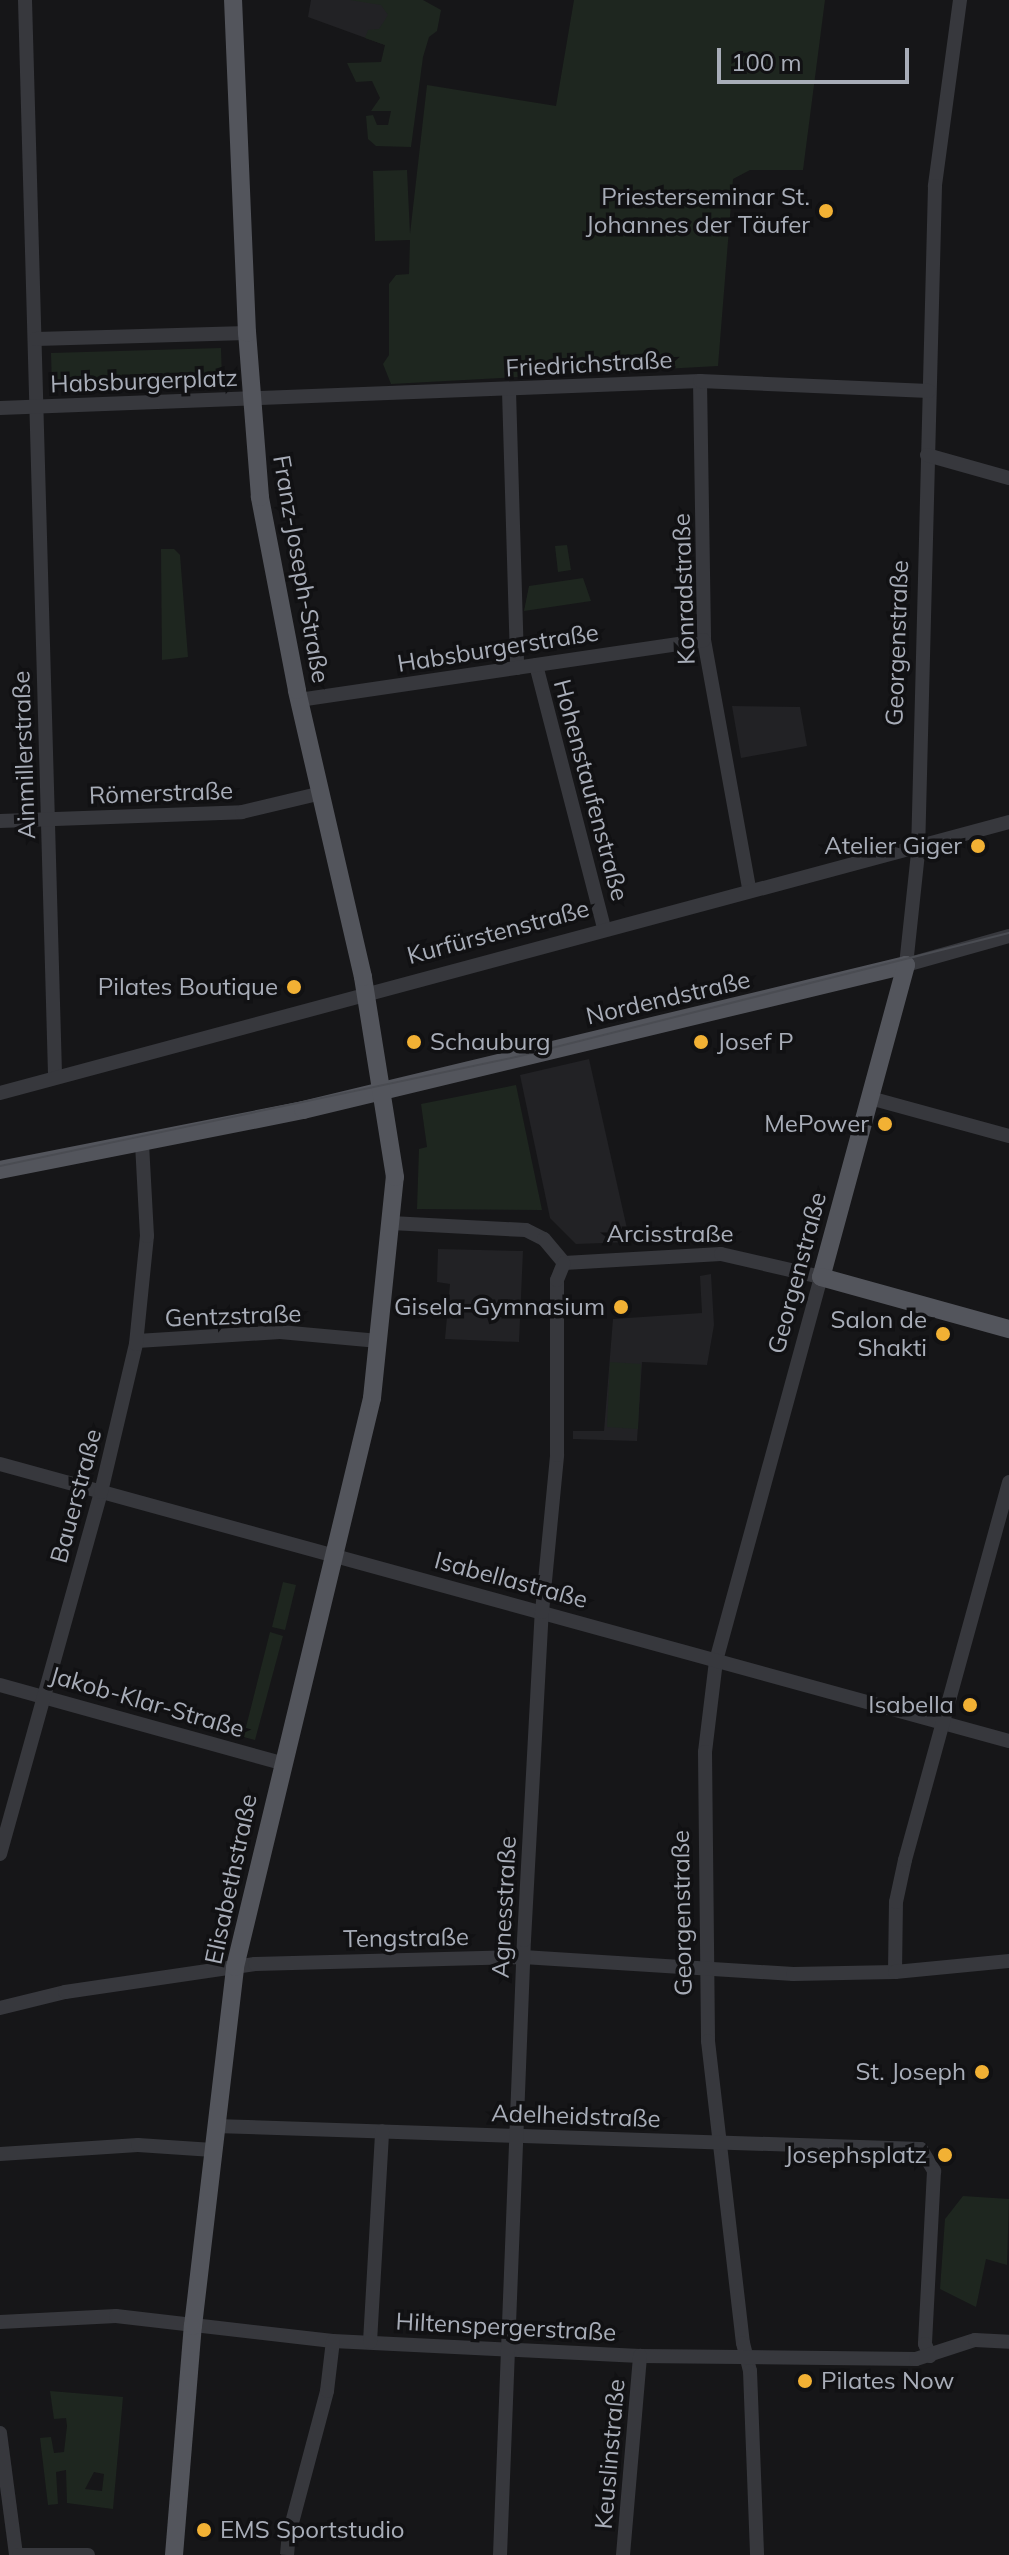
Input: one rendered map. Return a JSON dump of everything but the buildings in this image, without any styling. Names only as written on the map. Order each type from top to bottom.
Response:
[{"type":"main road","name":"Franz-Joseph-Straße","points":[[233,0],[251,401],[266,537],[385,1090],[395,1154],[391,1223]]},
{"type":"main road","name":"Nordendstraße","points":[[3,1169],[142,1143],[385,1090],[906,965]]},
{"type":"main road","name":"Georgenstraße","points":[[821,1277],[906,965]]},
{"type":"main road","name":"Elisabethstraße","points":[[174,2555],[193,2326],[235,1967],[281,1763],[372,1398],[391,1223]]},
{"type":"main road","name":"Arcisstraße","points":[[821,1277],[1009,1329]]},
{"type":"street","name":"Ainmillerstraße","points":[[25,0],[55,1077]]},
{"type":"street","name":"Georgenstraße","points":[[906,965],[918,844],[935,186],[960,0]]},
{"type":"street","name":"Habsburgerplatz","points":[[36,339],[247,333]]},
{"type":"street","name":"Friedrichstraße","points":[[251,401],[700,381],[929,391]]},
{"type":"street","name":"Konradstraße","points":[[700,381],[704,640],[749,887]]},
{"type":"street","name":"Hohenstaufenstraße","points":[[509,391],[517,668]]},
{"type":"street","name":"Habsburgerplatz","points":[[38,406],[251,401]]},
{"type":"street","points":[[0,408],[38,406]]},
{"type":"street","points":[[927,455],[1009,478]]},
{"type":"street","name":"Habsburgerstraße","points":[[299,700],[704,640]]},
{"type":"street","name":"Hohenstaufenstraße","points":[[536,665],[604,927]]},
{"type":"street","name":"Römerstraße","points":[[0,821],[242,812],[322,793]]},
{"type":"street","name":"Kurfürstenstraße","points":[[0,1093],[749,887],[1009,822]]},
{"type":"street","name":"Nordendstraße","points":[[906,965],[1009,936]]},
{"type":"street","points":[[870,1098],[1009,1136]]},
{"type":"street","name":"Bauerstraße","points":[[0,1854],[101,1492],[137,1341],[147,1236],[142,1143]]},
{"type":"street","points":[[391,1223],[526,1230],[550,1245],[564,1263]]},
{"type":"street","name":"Arcisstraße","points":[[564,1263],[580,1258],[721,1254],[821,1277]]},
{"type":"street","name":"Agnesstraße","points":[[500,2555],[523,1957],[542,1612],[557,1455],[557,1280],[564,1263]]},
{"type":"street","name":"Georgenstraße","points":[[757,2555],[747,2355],[708,2041],[705,1752],[716,1661],[821,1277]]},
{"type":"street","name":"Gentzstraße","points":[[137,1341],[280,1332],[379,1341]]},
{"type":"street","name":"Isabellastraße","points":[[0,1464],[1009,1741]]},
{"type":"street","points":[[895,1972],[896,1902],[1009,1482]]},
{"type":"street","name":"Jakob-Klar-Straße","points":[[0,1685],[281,1763]]},
{"type":"street","name":"Tengstraße","points":[[0,2008],[65,1992],[235,1967],[523,1957],[707,1971],[895,1972],[1009,1961]]},
{"type":"street","name":"Adelheidstraße","points":[[215,2126],[910,2146],[931,2159],[925,2344],[930,2356]]},
{"type":"street","points":[[370,2342],[382,2131]]},
{"type":"street","points":[[0,2154],[125,2145],[213,2150]]},
{"type":"street","name":"Hiltenspergerstraße","points":[[0,2322],[116,2316],[333,2341],[506,2347],[640,2356],[930,2356],[975,2340],[1009,2342]]},
{"type":"street","points":[[289,2534],[327,2391],[333,2341]]},
{"type":"street","name":"Keuslinstraße","points":[[623,2555],[640,2356]]},
{"type":"street","points":[[0,2433],[18,2555],[88,2555]]},
{"type":"shaded area","points":[[311,0],[413,0],[385,45],[308,17]]},
{"type":"shaded area","points":[[350,0],[423,0],[441,10],[437,31],[429,37],[423,57],[411,147],[376,146],[368,139],[366,116],[373,115],[377,125],[388,125],[391,111],[371,111],[380,98],[372,81],[356,82],[347,63],[381,62],[385,45],[365,38],[368,30],[379,29],[388,15],[381,5]]},
{"type":"shaded area","points":[[574,0],[825,0],[803,170],[750,170],[733,179],[718,366],[391,384],[383,364],[389,355],[389,284],[396,275],[409,274],[410,240],[375,241],[373,171],[407,170],[410,234],[427,85],[556,106]]},
{"type":"shaded area","points":[[221,348],[222,382],[52,388],[51,353]]},
{"type":"shaded area","points":[[567,545],[571,570],[558,572],[555,546]]},
{"type":"shaded area","points":[[161,549],[174,549],[180,555],[188,657],[162,660]]},
{"type":"shaded area","points":[[583,578],[591,601],[524,611],[529,586]]},
{"type":"shaded area","points":[[732,706],[800,707],[807,746],[741,758]]},
{"type":"shaded area","points":[[589,1059],[630,1242],[576,1244],[550,1218],[520,1075]]},
{"type":"shaded area","points":[[516,1085],[542,1210],[417,1209],[419,1149],[427,1147],[421,1104]]},
{"type":"shaded area","points":[[438,1249],[523,1251],[519,1342],[445,1339],[450,1284],[437,1282]]},
{"type":"shaded area","points":[[711,1274],[714,1325],[707,1365],[642,1362],[637,1441],[573,1439],[573,1431],[604,1431],[613,1319],[702,1313],[700,1276]]},
{"type":"shaded area","points":[[610,1362],[641,1364],[638,1429],[607,1427]]},
{"type":"shaded area","points":[[283,1582],[296,1585],[285,1630],[272,1627]]},
{"type":"shaded area","points":[[270,1632],[283,1636],[255,1740],[194,1724],[196,1718],[245,1731]]},
{"type":"shaded area","points":[[963,2196],[1009,2199],[1007,2265],[986,2259],[976,2307],[940,2289],[945,2219]]},
{"type":"shaded area","points":[[50,2391],[123,2397],[113,2509],[67,2503],[66,2470],[56,2472],[58,2504],[48,2505],[40,2438],[51,2437],[54,2453],[64,2452],[67,2426],[66,2418],[54,2419]],"holes":[[[94,2472],[104,2474],[102,2491],[85,2489]]]},
{"type":"tunnel","points":[[287,2555],[289,2534]]},
{"type":"tram line","points":[[0,1166],[516,1057],[1009,933]]},
{"type":"place","name":"Priesterseminar St. Johannes der Täufer","points":[[826,211]]},
{"type":"place","name":"Atelier Giger","points":[[978,846]]},
{"type":"place","name":"Pilates Boutique","points":[[294,987]]},
{"type":"place","name":"Schauburg","points":[[414,1042]]},
{"type":"place","name":"Josef P","points":[[701,1042]]},
{"type":"place","name":"MePower","points":[[885,1124]]},
{"type":"place","name":"Gisela-Gymnasium","points":[[621,1307]]},
{"type":"place","name":"Salon de Shakti","points":[[943,1334]]},
{"type":"place","name":"Isabella","points":[[970,1705]]},
{"type":"place","name":"St. Joseph","points":[[982,2072]]},
{"type":"place","name":"Josephsplatz","points":[[945,2155]]},
{"type":"place","name":"Pilates Now","points":[[805,2381]]},
{"type":"place","name":"EMS Sportstudio","points":[[204,2530]]}]
